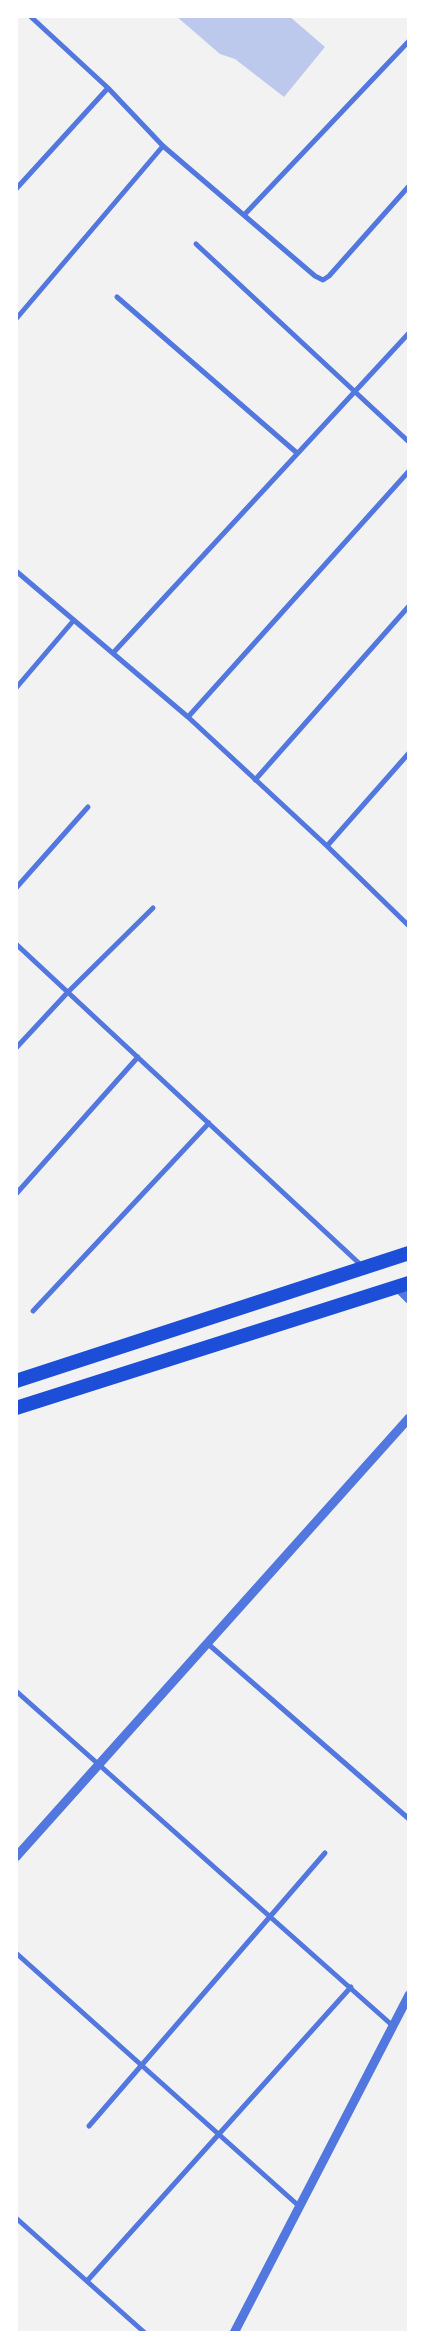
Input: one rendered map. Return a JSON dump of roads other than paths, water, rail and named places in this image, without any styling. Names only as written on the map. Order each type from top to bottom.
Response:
[{"type":"highway","points":[[16,1381],[405,1254]]},
{"type":"highway","points":[[16,1408],[403,1285]]},
{"type":"street","points":[[30,16],[108,88],[163,146],[245,214],[315,276],[323,280],[329,276],[409,186]]},
{"type":"street","points":[[245,214],[409,41]]},
{"type":"street","points":[[16,188],[108,88]]},
{"type":"street","points":[[16,319],[163,146]]},
{"type":"street","points":[[196,244],[409,442]]},
{"type":"street","points":[[117,297],[297,453]]},
{"type":"street","points":[[113,653],[409,333]]},
{"type":"street","points":[[188,717],[409,472]]},
{"type":"street","points":[[16,571],[188,717],[327,846],[409,926]]},
{"type":"street","points":[[255,780],[409,606]]},
{"type":"street","points":[[16,688],[74,620]]},
{"type":"street","points":[[327,846],[409,753]]},
{"type":"street","points":[[16,888],[88,807]]},
{"type":"street","points":[[16,1048],[68,992],[153,908]]},
{"type":"street","points":[[16,944],[364,1268]]},
{"type":"street","points":[[16,1194],[138,1057]]},
{"type":"street","points":[[33,1311],[208,1123]]},
{"type":"street","points":[[403,1285],[409,1299]]},
{"type":"street","points":[[16,1857],[409,1418]]},
{"type":"street","points":[[207,1643],[409,1819]]},
{"type":"street","points":[[16,1691],[97,1765],[352,1987],[393,2027]]},
{"type":"street","points":[[89,2126],[325,1853]]},
{"type":"street","points":[[16,1953],[300,2207]]},
{"type":"street","points":[[87,2282],[352,1987]]},
{"type":"street","points":[[234,2333],[409,1995]]},
{"type":"street","points":[[16,2218],[145,2333]]}]
